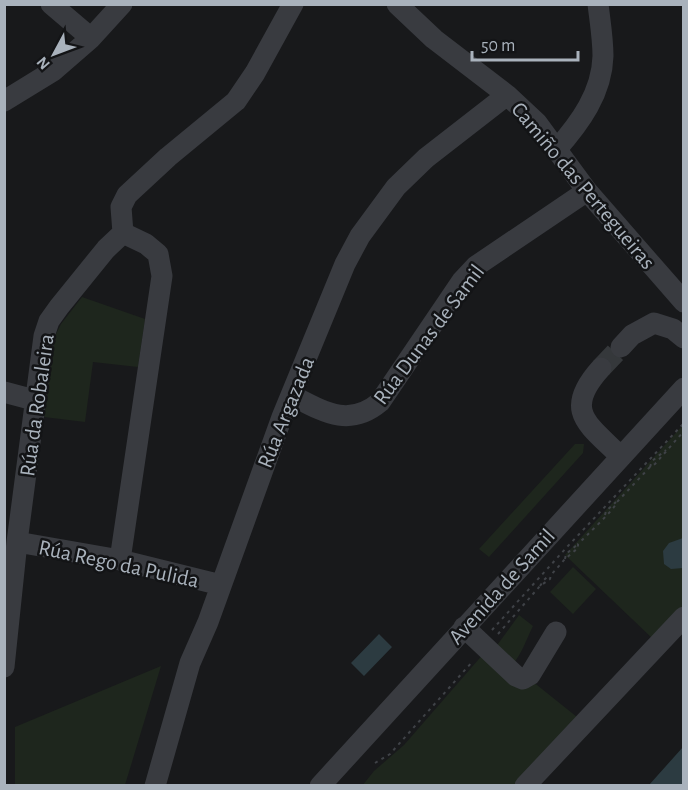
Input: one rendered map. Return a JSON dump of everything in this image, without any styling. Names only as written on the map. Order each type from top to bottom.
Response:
[{"type":"street","points":[[51,4],[91,39]]},
{"type":"street","points":[[4,101],[53,71],[91,39],[122,4]]},
{"type":"street","points":[[120,561],[162,276],[158,254],[146,244],[123,233],[121,207],[127,195],[168,157],[236,101],[255,73],[293,4]]},
{"type":"street","name":"Camiño das Pertegueiras","points":[[397,4],[434,39],[507,95],[537,123],[587,190],[684,302]]},
{"type":"street","points":[[556,150],[588,109],[601,70],[603,55],[598,4]]},
{"type":"street","name":"Rúa Argazada","points":[[155,786],[190,663],[291,395],[345,264],[360,236],[396,187],[434,152],[507,95]]},
{"type":"street","name":"Rúa Dunas de Samil","points":[[291,395],[329,412],[351,417],[368,412],[380,402],[462,281],[476,266],[587,190]]},
{"type":"street","name":"Rúa da Robaleira","points":[[4,667],[34,400],[44,336],[49,321],[106,249],[123,233]]},
{"type":"street","points":[[621,347],[632,335],[654,323],[673,329],[684,338]]},
{"type":"street","points":[[601,368],[586,386],[581,398],[581,409],[585,420],[620,456]]},
{"type":"street","name":"Avenida de Samil","points":[[320,786],[684,388]]},
{"type":"street","points":[[4,392],[34,400]]},
{"type":"street","name":"Rúa Rego da Pulida","points":[[17,542],[120,561],[221,585]]},
{"type":"street","points":[[525,786],[684,617]]},
{"type":"street","points":[[464,627],[484,641],[516,676],[523,679],[530,675],[556,632]]},
{"type":"path","points":[[375,763],[390,754],[478,656],[484,641],[540,576],[684,423]]},
{"type":"path","points":[[605,515],[609,508],[650,467],[652,461],[684,431]]},
{"type":"path","points":[[484,641],[489,644],[565,559],[566,554],[616,507],[617,502]]},
{"type":"path","points":[[606,505],[609,508]]},
{"type":"path","points":[[540,586],[544,586],[551,575]]},
{"type":"path","points":[[540,576],[544,580]]},
{"type":"shaded area","points":[[82,297],[145,319],[138,367],[93,362],[85,422],[44,417],[55,336],[61,324]]},
{"type":"shaded area","points":[[683,425],[683,606],[653,639],[565,555]]},
{"type":"shaded area","points":[[575,444],[584,444],[583,453],[489,557],[479,549]]},
{"type":"shaded area","points":[[683,538],[683,568],[671,569],[664,564],[663,551],[669,543]]},
{"type":"shaded area","points":[[573,567],[596,589],[573,614],[550,592]]},
{"type":"shaded area","points":[[519,615],[533,626],[512,665],[577,717],[514,785],[362,786],[374,771],[404,745],[485,652],[495,648]]},
{"type":"shaded area","points":[[379,634],[392,647],[364,676],[351,663]]},
{"type":"shaded area","points":[[161,666],[125,785],[15,785],[15,727]]},
{"type":"shaded area","points":[[683,747],[683,785],[649,785]]},
{"type":"tunnel","points":[[601,368],[621,347]]}]
